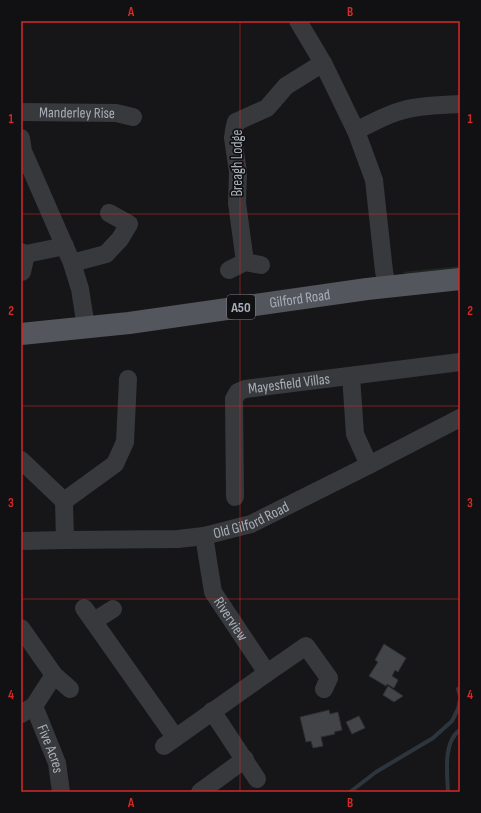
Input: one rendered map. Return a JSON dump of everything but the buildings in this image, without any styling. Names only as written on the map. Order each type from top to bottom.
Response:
[{"type":"main road","name":"Gilford Road","points":[[21,334],[137,322],[387,287],[460,279]]},
{"type":"street","points":[[298,21],[324,63],[356,131],[374,180],[387,287]]},
{"type":"street","name":"Breagh Lodge","points":[[229,270],[253,263],[237,203],[238,172],[233,138],[236,122],[267,108],[286,86],[324,63]]},
{"type":"street","points":[[356,131],[383,117],[405,110],[460,104]]},
{"type":"street","name":"Manderley Rise","points":[[21,112],[116,113],[133,117]]},
{"type":"street","points":[[21,138],[23,151],[72,263],[80,290],[86,327]]},
{"type":"street","points":[[72,263],[106,254],[120,239],[129,224],[109,213]]},
{"type":"street","points":[[22,272],[24,253],[65,246]]},
{"type":"street","name":"Mayesfield Villas","points":[[235,497],[234,399],[238,392],[245,389],[460,362]]},
{"type":"street","name":"Mayesfield Villas","points":[[351,376],[355,434],[370,465]]},
{"type":"street","points":[[64,501],[115,464],[125,442],[122,390]]},
{"type":"street","name":"Old Gilford Road","points":[[21,541],[178,539],[204,536],[251,524],[370,465],[460,418]]},
{"type":"street","points":[[21,460],[64,501],[65,540]]},
{"type":"street","name":"Riverview","points":[[204,536],[213,592],[267,672]]},
{"type":"street","points":[[113,609],[89,615],[170,742],[312,641],[331,681]]},
{"type":"street","points":[[21,628],[54,674],[70,689]]},
{"type":"street","name":"Five Acres","points":[[54,674],[28,710],[58,764],[61,792]]},
{"type":"street","points":[[212,711],[245,759],[257,780]]},
{"type":"street","points":[[200,792],[245,759]]},
{"type":"shaded area","points":[[460,266],[460,270],[408,275],[402,272]]},
{"type":"waterway","points":[[458,689],[460,695]]},
{"type":"waterway","points":[[350,792],[376,772],[433,738],[452,721],[458,709],[460,700]]},
{"type":"waterway","points":[[448,792],[448,750],[455,735],[460,730]]}]
